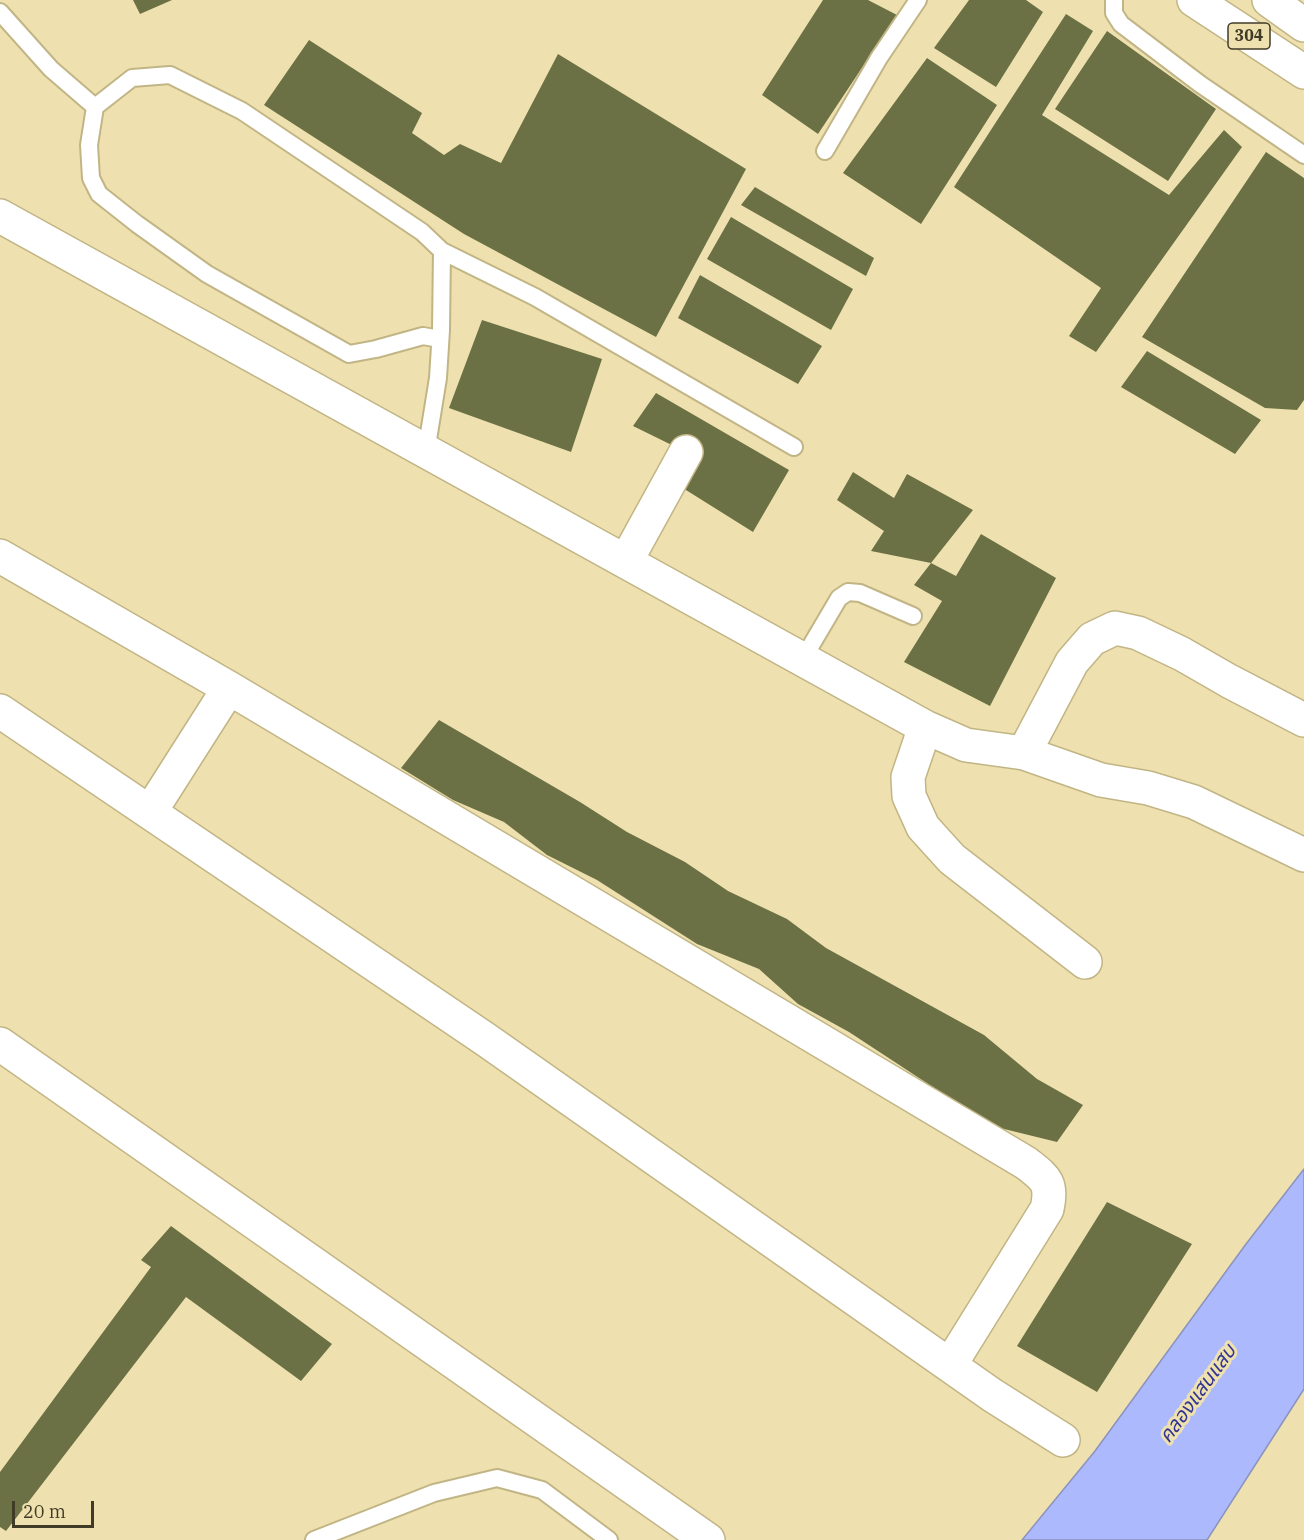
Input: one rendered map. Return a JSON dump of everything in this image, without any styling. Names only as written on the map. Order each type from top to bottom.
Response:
[{"type":"main road","name":"304","points":[[1194,0],[1304,72]]},
{"type":"main road","name":"304","points":[[1269,0],[1304,25]]},
{"type":"main road","points":[[0,216],[925,727],[966,745],[1024,753],[1101,780],[1148,788],[1194,802],[1304,855]]},
{"type":"main road","points":[[626,561],[686,452]]},
{"type":"main road","points":[[0,556],[229,688],[1026,1162],[1044,1177],[1050,1193],[1047,1209],[950,1365]]},
{"type":"main road","points":[[1024,753],[1072,662],[1092,639],[1114,628],[1138,633],[1182,654],[1304,720]]},
{"type":"main road","points":[[150,812],[229,688]]},
{"type":"main road","points":[[0,711],[485,1039],[992,1395],[1063,1440]]},
{"type":"main road","points":[[925,727],[908,777],[909,796],[923,827],[952,859],[1085,962]]},
{"type":"main road","points":[[0,1044],[708,1540]]},
{"type":"lane","points":[[825,151],[879,58],[918,0]]},
{"type":"lane","points":[[1114,0],[1114,13],[1121,24],[1200,84],[1304,155]]},
{"type":"lane","points":[[0,12],[51,69],[95,107]]},
{"type":"lane","points":[[440,339],[423,336],[349,354],[207,274],[99,194],[92,178],[89,145],[95,107],[132,78],[170,75],[242,111],[422,232],[442,251],[535,297],[794,447]]},
{"type":"lane","points":[[426,452],[438,378],[442,251]]},
{"type":"lane","points":[[803,659],[839,598],[848,592],[860,593],[913,616]]},
{"type":"lane","points":[[314,1540],[434,1493],[497,1478],[542,1490],[609,1540]]},
{"type":"water","name":"คลองแสนแสบ","points":[[1304,1169],[1304,1389],[1207,1540],[1022,1540],[1095,1451],[1246,1244]]},
{"type":"building","points":[[133,0],[172,0],[140,14]]},
{"type":"building","points":[[823,0],[868,0],[897,15],[818,134],[762,95]]},
{"type":"building","points":[[969,0],[1026,0],[1043,12],[996,87],[934,48]]},
{"type":"building","points":[[1066,14],[1093,31],[1042,115],[1169,195],[1224,130],[1242,147],[1096,352],[1069,336],[1101,288],[954,187]]},
{"type":"building","points":[[1107,31],[1216,109],[1168,181],[1055,109]]},
{"type":"building","points":[[309,40],[422,113],[412,133],[444,155],[460,144],[501,163],[558,54],[746,169],[656,337],[464,234],[264,105]]},
{"type":"building","points":[[927,58],[997,105],[921,224],[843,173]]},
{"type":"building","points":[[1266,152],[1304,178],[1304,400],[1297,410],[1265,408],[1142,337]]},
{"type":"building","points":[[755,187],[874,258],[866,276],[741,205]]},
{"type":"building","points":[[731,217],[853,289],[831,330],[707,259]]},
{"type":"building","points":[[700,275],[822,346],[798,384],[678,318]]},
{"type":"building","points":[[482,320],[602,359],[571,452],[449,408]]},
{"type":"building","points":[[1147,351],[1261,420],[1235,454],[1121,387]]},
{"type":"building","points":[[656,393],[789,470],[753,532],[670,480],[686,452],[633,426]]},
{"type":"building","points":[[853,472],[894,498],[907,474],[973,510],[931,563],[871,551],[884,531],[837,500]]},
{"type":"building","points":[[981,534],[1056,578],[990,706],[904,662],[942,601],[914,585],[931,563],[956,576]]},
{"type":"building","points":[[439,720],[627,832],[685,862],[728,891],[787,919],[826,948],[984,1035],[1037,1079],[1083,1105],[1057,1142],[1000,1128],[849,1032],[798,1004],[759,969],[697,944],[597,880],[547,855],[504,822],[453,800],[401,768]]},
{"type":"building","points":[[1107,1202],[1192,1244],[1097,1392],[1017,1346]]},
{"type":"building","points":[[171,1226],[332,1344],[301,1381],[186,1297],[6,1531],[0,1527],[0,1472],[151,1267],[141,1260]]}]
